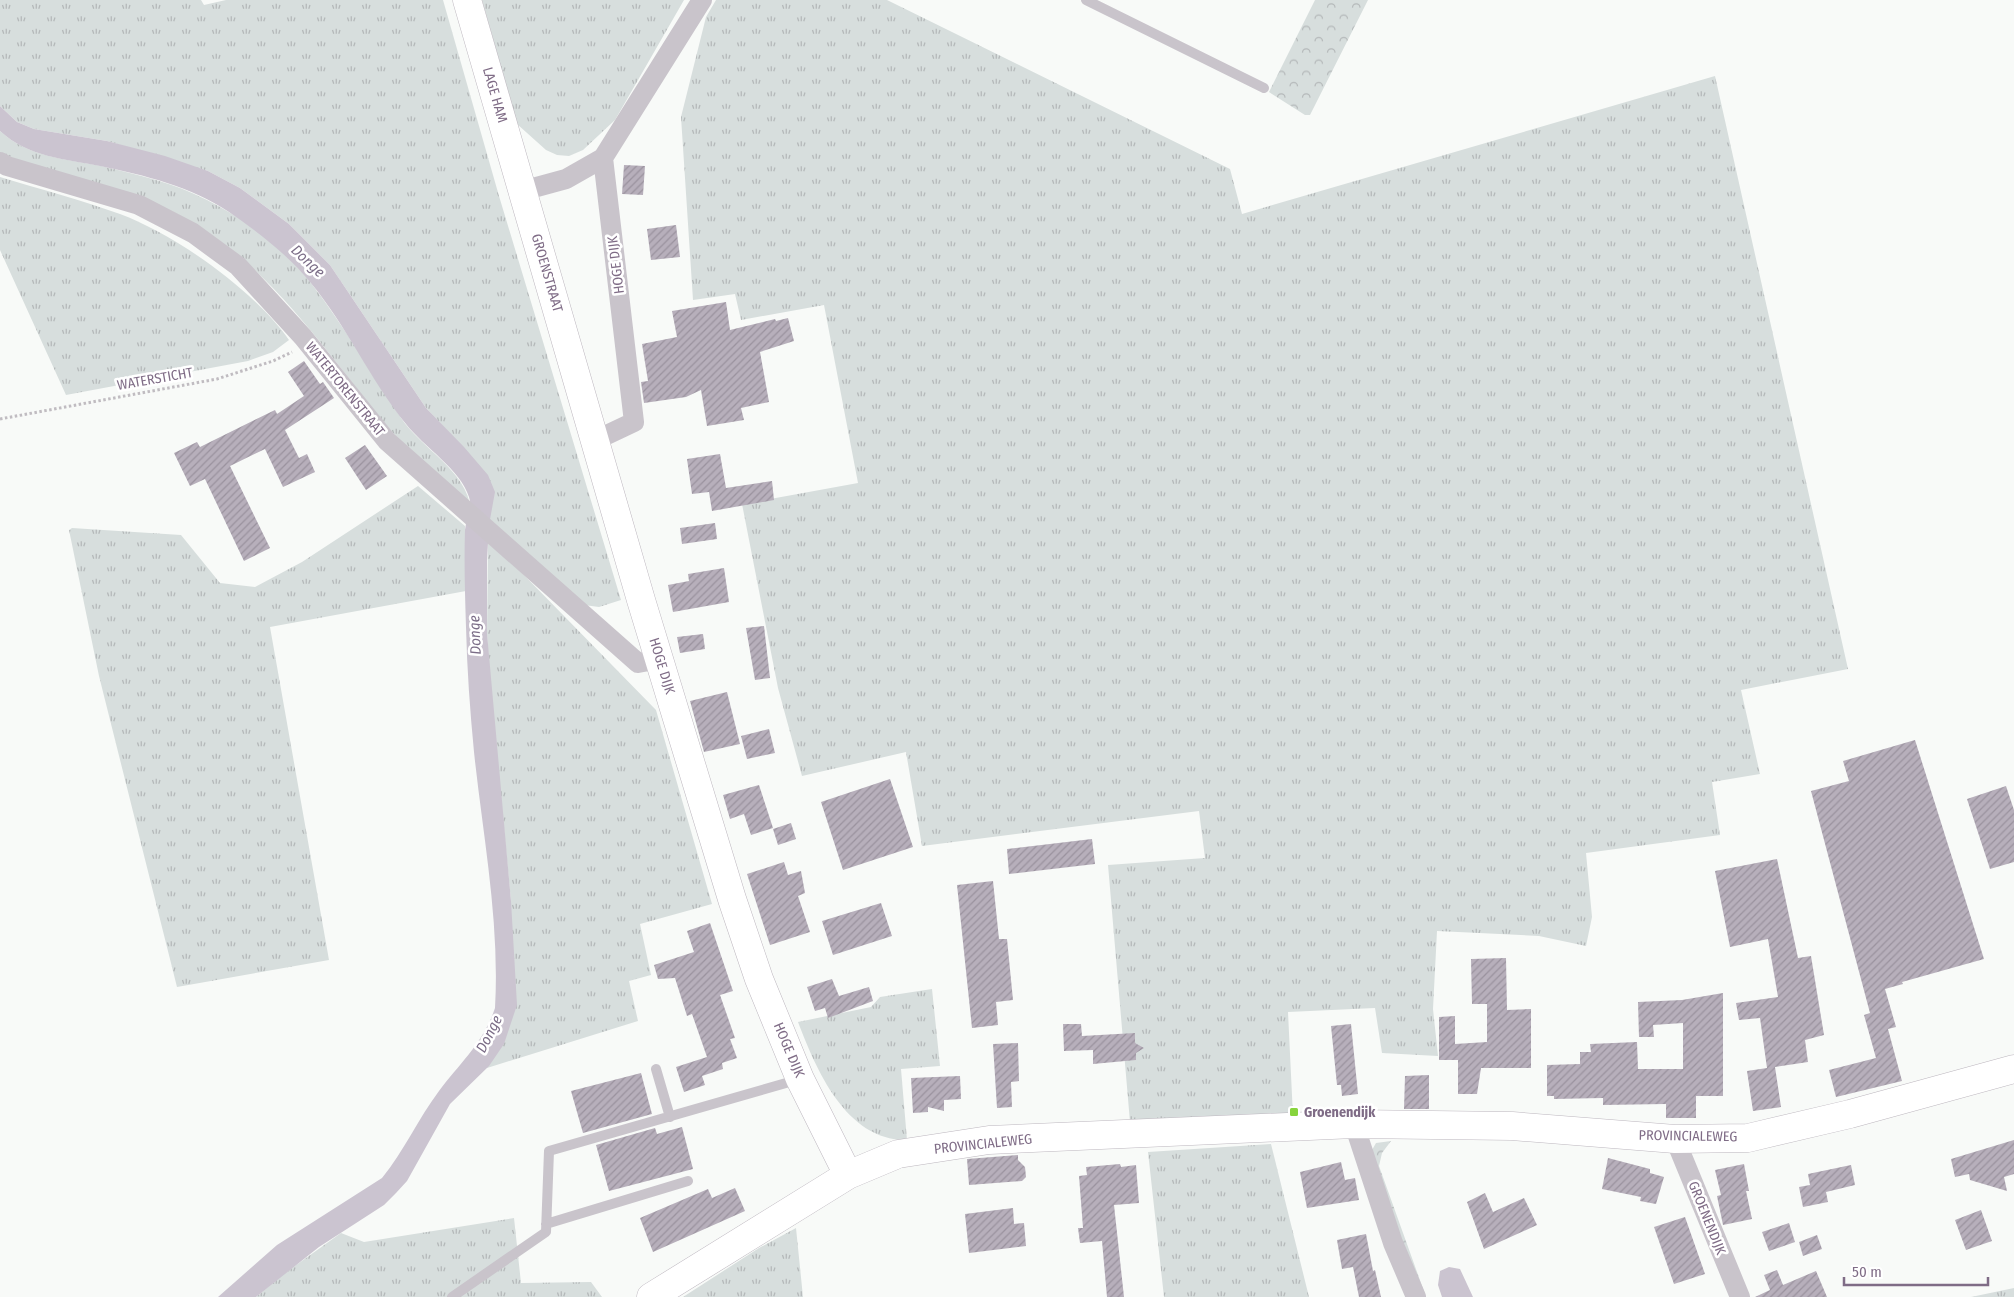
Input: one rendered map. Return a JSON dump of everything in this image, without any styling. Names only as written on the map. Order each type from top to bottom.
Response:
[{"type":"street","name":"LAGE HAM","points":[[467,0],[522,190]]},
{"type":"street","points":[[522,190],[566,179],[604,158],[702,0]]},
{"type":"street","name":"HOGE DIJK","points":[[604,158],[634,422],[596,440],[732,899],[759,979],[800,1079],[848,1175]]},
{"type":"street","name":"WATERTORENSTRAAT","points":[[0,162],[7,166],[139,205],[193,233],[238,266],[308,343],[387,441],[492,536],[638,663],[660,659]]},
{"type":"street","name":"GROENSTRAAT","points":[[522,190],[596,440]]},
{"type":"street","name":"PROVINCIALEWEG","points":[[651,1297],[848,1175],[898,1154],[989,1140],[1354,1124],[1512,1126],[1675,1139],[1748,1138],[1850,1114],[2014,1069]]},
{"type":"street","points":[[1354,1124],[1393,1243],[1416,1297]]},
{"type":"street","name":"GROENENDIJK","points":[[1675,1139],[1740,1297]]},
{"type":"lane","points":[[1086,0],[1264,88]]},
{"type":"lane","points":[[656,1070],[670,1117]]},
{"type":"lane","points":[[452,1297],[546,1232],[549,1150],[800,1079]]},
{"type":"lane","points":[[546,1224],[688,1181]]},
{"type":"path","name":"WATERSTICHT","points":[[0,418],[216,379],[273,361],[308,343]]},
{"type":"green space","points":[[0,0],[201,0],[204,5],[226,0],[443,0],[499,196],[621,600],[599,607],[584,605],[489,525],[443,426],[426,408],[330,265],[289,224],[240,188],[208,171],[107,141],[34,129],[17,122],[0,106]]},
{"type":"green space","points":[[482,0],[684,0],[615,120],[583,150],[569,156],[557,155],[546,150],[517,124]]},
{"type":"green space","points":[[716,0],[887,0],[1230,169],[1242,214],[1715,76],[1848,669],[1741,690],[1760,774],[1712,782],[1720,835],[1586,853],[1592,917],[1586,946],[1539,936],[1437,931],[1433,1009],[1438,1056],[1382,1053],[1375,1008],[1288,1012],[1293,1116],[1130,1122],[1108,865],[1205,858],[1199,811],[922,846],[906,752],[802,776],[778,688],[742,504],[858,483],[824,305],[741,320],[735,294],[693,300],[681,117],[706,17]]},
{"type":"green space","points":[[1315,0],[1368,0],[1310,115],[1305,115],[1269,92]]},
{"type":"green space","points":[[0,131],[11,140],[35,152],[122,171],[178,187],[221,207],[280,249],[323,299],[401,418],[420,440],[442,460],[461,483],[471,509],[410,452],[295,312],[236,253],[201,228],[163,207],[0,154]]},
{"type":"green space","points":[[0,177],[75,199],[142,223],[189,250],[235,284],[256,302],[289,340],[273,352],[248,361],[66,395],[0,250]]},
{"type":"green space","points":[[418,486],[465,526],[466,591],[270,627],[329,960],[177,987],[99,676],[69,530],[72,528],[181,535],[220,583],[255,587],[302,562]]},
{"type":"green space","points":[[488,543],[520,571],[656,710],[712,904],[640,924],[651,975],[629,981],[638,1021],[487,1068],[511,901],[491,696],[487,633]]},
{"type":"green space","points":[[932,989],[940,1066],[901,1069],[907,1140],[886,1137],[867,1129],[850,1115],[836,1099],[814,1060],[798,1022],[871,1007],[880,997]]},
{"type":"green space","points":[[1391,1141],[1382,1153],[1379,1166],[1426,1297],[1414,1297],[1368,1157],[1376,1143]]},
{"type":"green space","points":[[1271,1144],[1309,1297],[1164,1297],[1148,1152]]},
{"type":"green space","points":[[514,1218],[521,1283],[591,1282],[602,1297],[256,1297],[285,1273],[341,1233],[364,1242]]},
{"type":"green space","points":[[796,1228],[803,1297],[683,1297],[759,1248]]},
{"type":"green space","points":[[2014,1288],[2014,1297],[1971,1297]]},
{"type":"water","name":"Donge","points":[[0,106],[17,122],[34,129],[107,141],[165,156],[208,171],[240,188],[289,224],[330,265],[426,408],[488,475],[495,492],[489,525],[487,633],[511,901],[517,1005],[504,1044],[489,1066],[450,1104],[407,1181],[384,1205],[319,1247],[256,1297],[218,1297],[277,1245],[382,1178],[431,1102],[478,1042],[495,1008],[496,976],[493,912],[474,752],[467,658],[465,530],[470,510],[470,501],[465,487],[458,477],[413,432],[393,407],[336,317],[310,282],[272,244],[215,203],[184,189],[134,173],[47,156],[11,140],[0,131]]},
{"type":"water","points":[[1449,1267],[1460,1269],[1473,1297],[1442,1297],[1438,1285],[1440,1271]]},
{"type":"building","points":[[624,165],[645,166],[643,195],[622,194]]},
{"type":"building","points":[[676,225],[680,257],[651,260],[647,229]]},
{"type":"building","points":[[726,302],[730,330],[775,319],[776,321],[788,318],[794,341],[760,352],[769,402],[741,408],[744,420],[707,426],[701,390],[686,397],[644,403],[641,382],[648,381],[642,344],[677,337],[672,311]]},
{"type":"building","points":[[304,361],[320,384],[323,382],[334,398],[285,430],[299,458],[307,454],[315,472],[283,487],[265,449],[230,466],[270,548],[244,561],[205,479],[190,486],[174,453],[197,442],[200,447],[275,410],[277,414],[304,396],[288,372]]},
{"type":"building","points":[[365,445],[387,476],[366,490],[345,458]]},
{"type":"building","points":[[720,454],[726,488],[772,481],[774,500],[712,511],[709,492],[692,494],[687,459]]},
{"type":"building","points":[[715,523],[717,539],[682,544],[680,528]]},
{"type":"building","points":[[724,568],[729,602],[673,612],[668,585],[689,581],[688,574]]},
{"type":"building","points":[[764,626],[770,678],[755,680],[746,628]]},
{"type":"building","points":[[703,634],[705,649],[680,653],[677,637]]},
{"type":"building","points":[[727,692],[740,744],[704,752],[690,701]]},
{"type":"building","points":[[769,729],[775,753],[747,759],[741,736]]},
{"type":"building","points":[[1915,740],[1984,959],[1902,982],[1903,984],[1885,989],[1896,1027],[1888,1029],[1902,1081],[1836,1097],[1829,1070],[1876,1058],[1864,1015],[1870,1013],[1811,791],[1849,781],[1843,761]]},
{"type":"building","points":[[890,779],[913,847],[843,870],[821,802]]},
{"type":"building","points":[[759,785],[773,828],[751,835],[744,814],[730,819],[723,795]]},
{"type":"building","points":[[2006,786],[2014,810],[2014,862],[1990,869],[1967,799]]},
{"type":"building","points":[[791,823],[796,839],[778,845],[773,829]]},
{"type":"building","points":[[1092,839],[1095,864],[1009,874],[1007,849]]},
{"type":"building","points":[[1777,859],[1798,958],[1811,956],[1824,1035],[1805,1040],[1808,1062],[1775,1067],[1781,1107],[1753,1111],[1747,1071],[1767,1068],[1760,1018],[1739,1020],[1736,1003],[1778,997],[1768,939],[1730,947],[1715,871]]},
{"type":"building","points":[[784,862],[788,875],[801,871],[805,893],[798,896],[810,932],[770,945],[747,874]]},
{"type":"building","points":[[993,881],[999,939],[1007,939],[1013,1000],[996,1002],[998,1025],[972,1028],[957,885]]},
{"type":"building","points":[[881,903],[892,936],[833,955],[822,921]]},
{"type":"building","points":[[710,923],[733,991],[720,995],[735,1038],[730,1039],[737,1058],[722,1063],[723,1069],[702,1076],[705,1085],[684,1092],[676,1067],[707,1057],[692,1014],[687,1016],[675,978],[658,979],[654,965],[694,952],[687,931]]},
{"type":"building","points":[[1506,958],[1507,1010],[1531,1009],[1531,1068],[1481,1068],[1477,1094],[1458,1094],[1458,1060],[1439,1060],[1439,1017],[1455,1016],[1455,1044],[1487,1042],[1487,1004],[1472,1004],[1471,959]]},
{"type":"building","points":[[832,979],[839,996],[869,987],[873,1001],[828,1018],[825,1008],[815,1011],[807,987]]},
{"type":"building","points":[[1723,993],[1723,1096],[1696,1096],[1696,1118],[1666,1118],[1666,1104],[1603,1105],[1603,1098],[1554,1099],[1554,1096],[1547,1096],[1547,1065],[1580,1064],[1580,1052],[1591,1052],[1590,1044],[1637,1042],[1638,1069],[1683,1069],[1683,1023],[1653,1025],[1654,1037],[1639,1037],[1638,1002],[1682,1000]]},
{"type":"building","points":[[1063,1024],[1081,1024],[1082,1036],[1135,1033],[1135,1043],[1144,1048],[1136,1053],[1136,1060],[1093,1064],[1093,1050],[1064,1051]]},
{"type":"building","points":[[1351,1024],[1358,1094],[1342,1096],[1341,1085],[1337,1085],[1331,1026]]},
{"type":"building","points":[[1018,1043],[1019,1081],[1011,1082],[1012,1107],[997,1108],[993,1044]]},
{"type":"building","points":[[641,1073],[652,1114],[583,1133],[571,1091]]},
{"type":"building","points":[[1429,1075],[1429,1109],[1404,1109],[1405,1076]]},
{"type":"building","points":[[960,1076],[961,1099],[944,1100],[944,1111],[928,1107],[928,1112],[913,1113],[911,1078]]},
{"type":"building","points":[[682,1127],[693,1169],[609,1191],[596,1145],[655,1128],[657,1134]]},
{"type":"building","points":[[2014,1140],[2014,1174],[2004,1177],[2007,1191],[1970,1180],[1969,1174],[1955,1177],[1951,1159]]},
{"type":"building","points":[[1018,1155],[1018,1160],[1025,1167],[1026,1177],[1022,1181],[969,1185],[967,1159]]},
{"type":"building","points":[[1608,1158],[1650,1169],[1650,1173],[1664,1177],[1656,1204],[1640,1201],[1641,1197],[1602,1189]]},
{"type":"building","points":[[1341,1162],[1345,1180],[1355,1178],[1359,1200],[1307,1208],[1300,1172]]},
{"type":"building","points":[[1120,1164],[1121,1167],[1136,1165],[1139,1203],[1114,1205],[1124,1297],[1107,1297],[1102,1241],[1080,1243],[1078,1228],[1083,1228],[1079,1176],[1087,1175],[1086,1167]]},
{"type":"building","points":[[1744,1164],[1749,1191],[1746,1191],[1752,1219],[1723,1225],[1717,1196],[1721,1195],[1715,1170]]},
{"type":"building","points":[[1851,1165],[1855,1185],[1826,1192],[1828,1202],[1803,1207],[1799,1187],[1810,1185],[1808,1174]]},
{"type":"building","points":[[735,1188],[745,1211],[653,1252],[640,1218],[708,1189],[712,1198]]},
{"type":"building","points":[[1485,1193],[1493,1212],[1524,1198],[1537,1225],[1484,1249],[1467,1202]]},
{"type":"building","points":[[1013,1208],[1014,1224],[1024,1223],[1026,1246],[969,1253],[965,1214]]},
{"type":"building","points":[[1981,1210],[1992,1241],[1966,1250],[1955,1220]]},
{"type":"building","points":[[1685,1217],[1705,1274],[1674,1284],[1654,1227]]},
{"type":"building","points":[[1789,1223],[1795,1242],[1769,1251],[1762,1232]]},
{"type":"building","points":[[1366,1234],[1373,1271],[1375,1270],[1381,1297],[1359,1297],[1353,1267],[1342,1269],[1337,1240]]},
{"type":"building","points":[[1817,1235],[1822,1249],[1803,1256],[1799,1242]]},
{"type":"building","points":[[1777,1270],[1783,1285],[1816,1271],[1827,1297],[1755,1297],[1770,1290],[1764,1275]]},
{"type":"place","name":"Groenendijk","points":[[1294,1112]]}]
